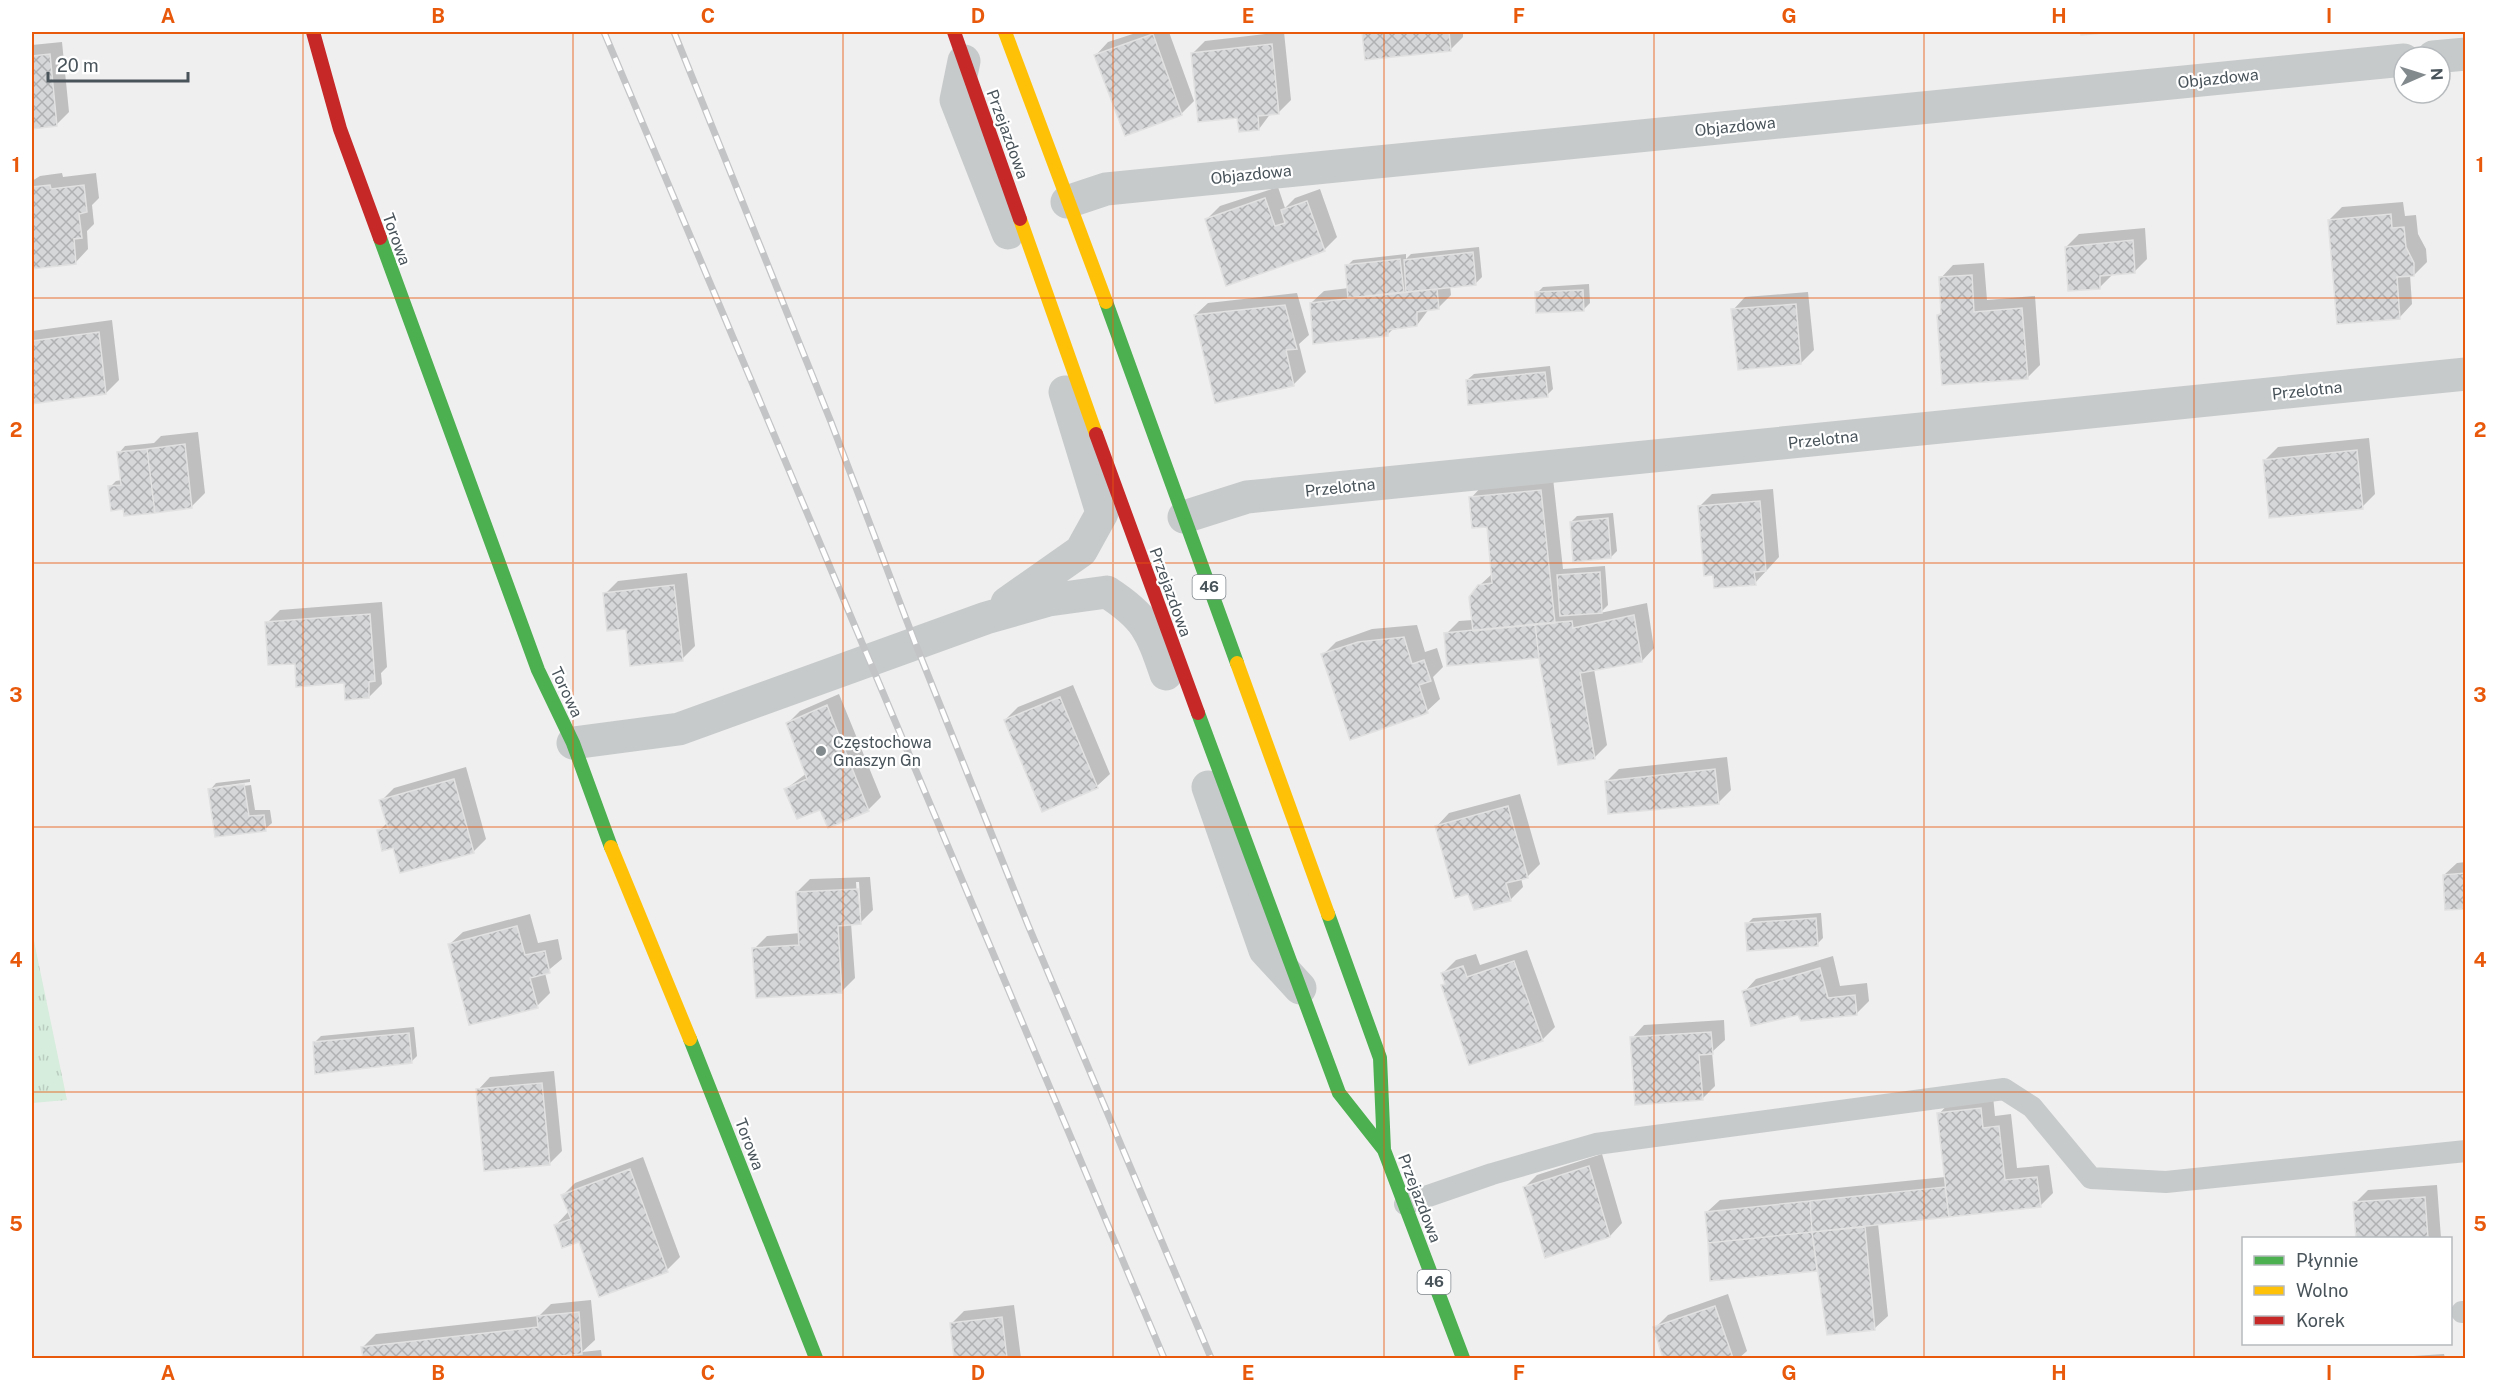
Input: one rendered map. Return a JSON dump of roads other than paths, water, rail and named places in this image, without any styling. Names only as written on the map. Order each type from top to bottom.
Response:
[{"type":"main road","name":"Torowa","points":[[313,32],[340,129],[538,670],[573,743],[617,864],[688,1033],[816,1359]]},
{"type":"main road","name":"Przejazdowa","points":[[1005,32],[1380,1059],[1384,1150]]},
{"type":"main road","name":"Przejazdowa","points":[[959,46],[1140,558],[1339,1093],[1384,1150],[1463,1359]]},
{"type":"street","points":[[959,46],[956,100],[993,192],[1041,326],[1089,466],[1102,513],[1081,551],[986,618]]},
{"type":"street","name":"Objazdowa","points":[[1067,202],[1106,189],[2392,61]]},
{"type":"street","name":"Przelotna","points":[[1184,517],[1247,497],[2466,375]]},
{"type":"street","points":[[573,743],[680,729],[986,618],[1049,600],[1107,592],[1134,609],[1152,636],[1265,950],[1301,990]]},
{"type":"lane","points":[[1405,1204],[1492,1174],[1596,1144],[2004,1089],[2032,1107],[2091,1178],[2166,1182],[2466,1150]]},
{"type":"railway","points":[[604,32],[1164,1358]]},
{"type":"railway","points":[[674,32],[831,422],[916,645],[1028,925],[1211,1358]]},
{"type":"place","name":"Częstochowa Gnaszyn Gn","points":[[821,751]]}]
